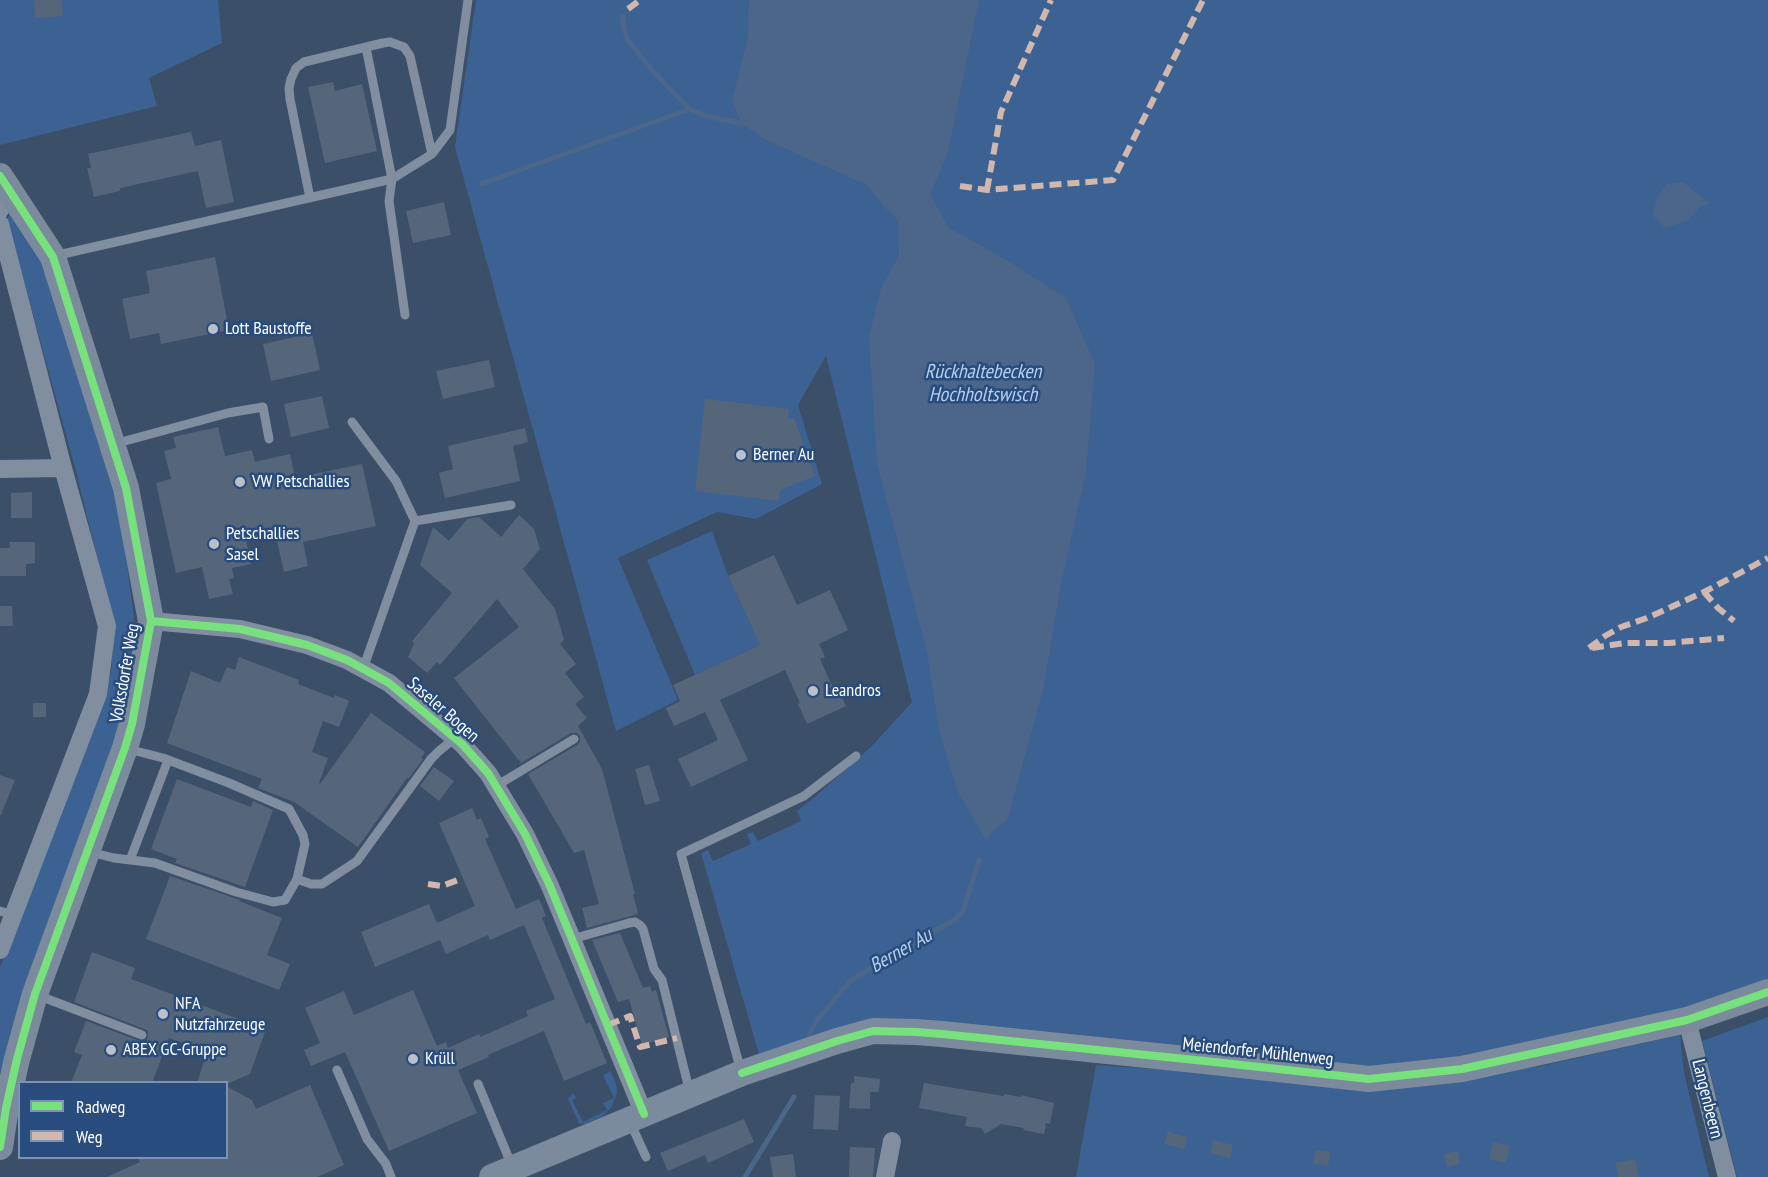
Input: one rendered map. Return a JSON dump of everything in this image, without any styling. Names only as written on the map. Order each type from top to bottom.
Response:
[{"type":"street","name":"Volksdorfer Weg","points":[[0,1147],[17,1059],[35,994],[132,724],[151,621],[126,488],[52,257],[3,192]]},
{"type":"street","name":"Volksdorfer Weg","points":[[0,224],[63,468],[107,626],[98,694],[6,913],[0,950]]},
{"type":"street","points":[[0,469],[63,468]]},
{"type":"street","name":"Saseler Bogen","points":[[151,621],[240,630],[307,645],[346,660],[389,683],[455,738],[488,773],[525,834],[550,886],[572,939],[637,1117]]},
{"type":"street","name":"Meiendorfer Mühlenweg","points":[[503,1173],[742,1073],[873,1031],[933,1033],[1369,1080],[1462,1069],[1687,1020],[1768,992]]},
{"type":"street","name":"Langenbeern","points":[[1687,1020],[1726,1177]]},
{"type":"street","points":[[885,1177],[892,1141]]},
{"type":"lane","points":[[52,257],[392,179],[432,154],[450,130],[468,0]]},
{"type":"lane","points":[[310,198],[290,99],[291,79],[296,68],[304,62],[390,42],[404,47],[410,56],[432,154]]},
{"type":"lane","points":[[366,47],[392,179],[389,201],[405,315]]},
{"type":"lane","points":[[112,445],[228,413],[263,407],[269,439]]},
{"type":"lane","points":[[352,422],[396,481],[415,521],[363,669]]},
{"type":"lane","points":[[415,521],[511,505]]},
{"type":"lane","points":[[297,879],[311,884],[322,884],[357,861],[431,759],[455,738]]},
{"type":"lane","points":[[496,786],[574,738]]},
{"type":"lane","points":[[87,851],[108,857],[155,863],[236,892],[273,902],[285,900],[297,879],[305,844],[303,835],[289,809],[168,760],[125,748]]},
{"type":"lane","points":[[742,1073],[681,854],[804,796],[856,756]]},
{"type":"lane","points":[[130,860],[168,760]]},
{"type":"lane","points":[[572,939],[629,923],[634,922],[640,925],[654,969],[662,980],[691,1095]]},
{"type":"lane","points":[[35,994],[142,1035]]},
{"type":"lane","points":[[337,1070],[367,1139],[386,1164],[391,1177]]},
{"type":"lane","points":[[478,1084],[503,1173]]},
{"type":"lane","points":[[637,1117],[646,1157]]},
{"type":"shaded area","points":[[0,0],[218,0],[222,43],[149,78],[157,106],[0,145]]},
{"type":"shaded area","points":[[476,0],[1768,0],[1768,982],[1723,998],[1566,1040],[1397,1070],[973,1027],[760,1058],[701,853],[708,850],[713,861],[751,844],[747,834],[753,832],[758,841],[801,821],[797,811],[872,746],[912,702],[826,356],[798,405],[822,484],[756,519],[717,512],[618,558],[678,700],[616,731],[455,147]]},
{"type":"shaded area","points":[[13,206],[44,260],[117,492],[134,617],[129,687],[114,753],[0,1093],[0,968],[111,673],[114,627],[76,471],[7,220]]},
{"type":"shaded area","points":[[712,531],[728,576],[760,645],[695,675],[647,560]]},
{"type":"shaded area","points":[[1768,1017],[1768,1177],[1737,1177],[1702,1041]]},
{"type":"shaded area","points":[[1680,1035],[1684,1073],[1709,1177],[1076,1177],[1096,1065],[1151,1069],[1199,1069],[1378,1089],[1541,1066]]},
{"type":"shaded area","points":[[611,1071],[617,1093],[611,1108],[601,1117],[584,1124],[579,1123],[568,1099],[573,1093],[576,1098],[572,1100],[583,1122],[607,1110],[603,1103],[614,1098],[603,1075]]},
{"type":"water","name":"Rückhaltebecken Hochholtswisch","points":[[749,0],[979,0],[948,152],[930,195],[949,228],[1005,259],[1066,298],[1095,364],[1086,472],[1061,584],[1043,690],[1007,821],[995,828],[986,840],[959,794],[939,730],[927,652],[877,463],[869,336],[881,288],[899,256],[898,220],[867,185],[766,140],[741,123],[732,101],[748,38]]},
{"type":"water","points":[[1683,182],[1710,204],[1701,206],[1687,221],[1665,228],[1653,216],[1657,197],[1667,184]]},
{"type":"building","points":[[34,0],[62,0],[63,16],[35,18]]},
{"type":"building","points":[[333,82],[335,91],[362,84],[377,151],[325,163],[308,87]]},
{"type":"building","points":[[191,132],[195,146],[221,140],[234,202],[206,208],[198,171],[120,188],[120,191],[94,197],[87,168],[91,168],[88,154]]},
{"type":"building","points":[[444,202],[451,235],[413,243],[406,211]]},
{"type":"building","points":[[215,257],[229,330],[161,344],[159,333],[130,339],[122,299],[150,293],[146,271]]},
{"type":"building","points":[[312,333],[320,370],[271,381],[263,344]]},
{"type":"building","points":[[489,360],[495,387],[443,399],[436,371]]},
{"type":"building","points":[[322,396],[329,428],[291,437],[284,404]]},
{"type":"building","name":"Berner Au","points":[[705,399],[789,409],[788,419],[794,418],[815,476],[780,490],[779,501],[695,491]]},
{"type":"building","points":[[218,427],[225,456],[252,450],[255,462],[290,454],[295,478],[362,464],[376,526],[303,542],[308,566],[284,572],[275,533],[246,540],[251,564],[232,568],[234,578],[229,579],[233,594],[209,599],[202,567],[176,573],[156,483],[171,479],[164,451],[176,448],[173,437]]},
{"type":"building","points":[[525,428],[528,442],[513,446],[520,481],[445,498],[439,473],[453,469],[448,446]]},
{"type":"building","points":[[32,492],[32,518],[11,518],[11,493]]},
{"type":"building","points":[[519,515],[534,529],[540,549],[523,569],[555,609],[564,640],[560,644],[576,664],[565,673],[584,697],[575,704],[587,718],[578,726],[602,769],[635,894],[633,894],[638,914],[587,928],[582,908],[599,904],[584,850],[574,853],[528,774],[577,745],[580,742],[580,736],[577,733],[571,733],[521,763],[454,678],[519,627],[497,599],[440,665],[437,662],[427,673],[408,657],[414,643],[412,641],[452,593],[420,565],[433,527],[449,541],[467,519],[479,517],[501,537]]},
{"type":"building","points":[[9,542],[35,542],[35,563],[26,564],[26,576],[0,576],[0,548],[10,548]]},
{"type":"building","points":[[774,555],[797,605],[830,590],[848,630],[819,644],[825,657],[820,659],[833,688],[837,686],[846,706],[807,724],[785,670],[720,700],[748,760],[691,787],[678,759],[718,740],[705,712],[674,726],[666,708],[680,701],[673,685],[760,645],[728,576]]},
{"type":"building","points":[[0,606],[12,606],[13,626],[0,626]]},
{"type":"building","points":[[239,657],[299,680],[298,684],[334,698],[335,695],[349,701],[339,727],[323,721],[312,752],[328,758],[320,784],[371,713],[425,752],[421,758],[423,759],[358,847],[294,802],[258,788],[262,779],[167,743],[191,671],[220,683],[227,667],[235,670]]},
{"type":"building","points":[[33,703],[46,703],[46,717],[33,717]]},
{"type":"building","points":[[649,765],[660,801],[645,805],[635,769]]},
{"type":"building","points":[[434,767],[454,781],[439,801],[420,786]]},
{"type":"building","points":[[0,775],[15,780],[1,815],[0,815]]},
{"type":"building","points":[[177,779],[251,807],[253,801],[273,810],[245,887],[175,863],[177,859],[151,849]]},
{"type":"building","points":[[472,808],[477,820],[481,818],[489,837],[485,839],[516,909],[539,899],[546,916],[542,918],[586,1024],[590,1022],[607,1063],[564,1081],[544,1031],[458,1070],[477,1113],[389,1151],[345,1052],[311,1066],[304,1050],[320,1043],[305,1008],[344,991],[354,1015],[413,990],[437,1046],[446,1042],[448,1048],[528,1016],[526,1011],[555,999],[524,925],[490,940],[488,935],[446,954],[440,940],[375,967],[361,932],[429,904],[437,923],[475,906],[439,823]]},
{"type":"building","points":[[170,876],[240,900],[282,918],[267,955],[290,964],[279,990],[146,939]]},
{"type":"building","points":[[620,933],[643,988],[650,986],[652,992],[656,990],[669,1037],[642,1045],[629,999],[618,1002],[592,940]]},
{"type":"building","points":[[92,952],[135,968],[131,979],[266,1029],[250,1074],[229,1083],[228,1081],[198,1081],[207,1052],[169,1038],[153,1081],[72,1081],[82,1055],[74,1052],[86,1021],[140,1041],[146,1041],[148,1037],[148,1031],[144,1029],[74,1002]]},
{"type":"building","points":[[854,1076],[880,1079],[879,1092],[870,1092],[870,1109],[849,1108],[851,1083],[854,1083]]},
{"type":"building","points":[[924,1083],[1004,1096],[1004,1094],[1021,1097],[1021,1095],[1054,1103],[1050,1124],[1046,1123],[1044,1134],[1001,1124],[985,1134],[981,1128],[965,1126],[967,1117],[919,1108]]},
{"type":"building","points":[[310,1085],[344,1165],[317,1177],[107,1177],[140,1162],[138,1159],[228,1159],[228,1087],[252,1100],[256,1109]]},
{"type":"building","points":[[815,1095],[840,1096],[838,1130],[813,1129]]},
{"type":"building","points":[[744,1119],[754,1142],[708,1163],[705,1155],[668,1171],[660,1153]]},
{"type":"building","points":[[1168,1132],[1188,1137],[1184,1149],[1164,1144]]},
{"type":"building","points":[[1213,1140],[1233,1145],[1230,1158],[1210,1153]]},
{"type":"building","points":[[1493,1142],[1510,1146],[1506,1163],[1489,1159]]},
{"type":"building","points":[[850,1147],[875,1148],[873,1177],[849,1177]]},
{"type":"building","points":[[1316,1150],[1330,1152],[1328,1166],[1313,1163]]},
{"type":"building","points":[[1458,1151],[1460,1164],[1447,1167],[1444,1154]]},
{"type":"building","points":[[793,1154],[796,1177],[773,1177],[770,1157]]},
{"type":"building","points":[[1635,1159],[1639,1177],[1618,1177],[1615,1163]]},
{"type":"waterway","name":"Berner Au","points":[[623,16],[627,39],[651,69],[690,109],[706,116],[741,123]]},
{"type":"waterway","points":[[481,184],[690,109]]},
{"type":"waterway","name":"Berner Au","points":[[809,1035],[816,1021],[850,981],[954,920],[963,911],[979,860]]},
{"type":"waterway","name":"Berner Au","points":[[745,1177],[794,1097]]},
{"type":"marked path","points":[[628,9],[640,0]]},
{"type":"marked path","points":[[987,190],[1001,112],[1051,0]]},
{"type":"marked path","points":[[960,186],[987,190],[1113,180],[1203,0]]},
{"type":"marked path","points":[[1589,648],[1621,627],[1647,618],[1704,592],[1768,558]]},
{"type":"marked path","points":[[1704,592],[1734,621]]},
{"type":"marked path","points":[[1592,648],[1625,643],[1669,643],[1724,638]]},
{"type":"marked path","points":[[428,884],[442,886],[458,880]]},
{"type":"marked path","points":[[608,1025],[630,1016],[640,1047],[677,1038]]},
{"type":"cycle path","points":[[0,176],[53,257],[126,488],[151,621],[132,724],[35,994],[17,1059],[0,1147]]},
{"type":"cycle path","points":[[151,621],[240,629],[307,645],[347,660],[389,683],[462,744],[488,773],[525,834],[550,886],[644,1114]]},
{"type":"cycle path","points":[[742,1073],[873,1031],[942,1034],[1369,1079],[1462,1069],[1687,1020],[1768,992]]},
{"type":"place","name":"Lott Baustoffe","points":[[213,329]]},
{"type":"place","name":"Berner Au","points":[[741,455]]},
{"type":"place","name":"VW Petschallies","points":[[240,482]]},
{"type":"place","name":"Petschallies Sasel","points":[[214,544]]},
{"type":"place","name":"Leandros","points":[[813,691]]},
{"type":"place","name":"NFA Nutzfahrzeuge","points":[[163,1014]]},
{"type":"place","name":"ABEX GC-Gruppe","points":[[111,1050]]},
{"type":"place","name":"Krüll","points":[[413,1059]]}]
